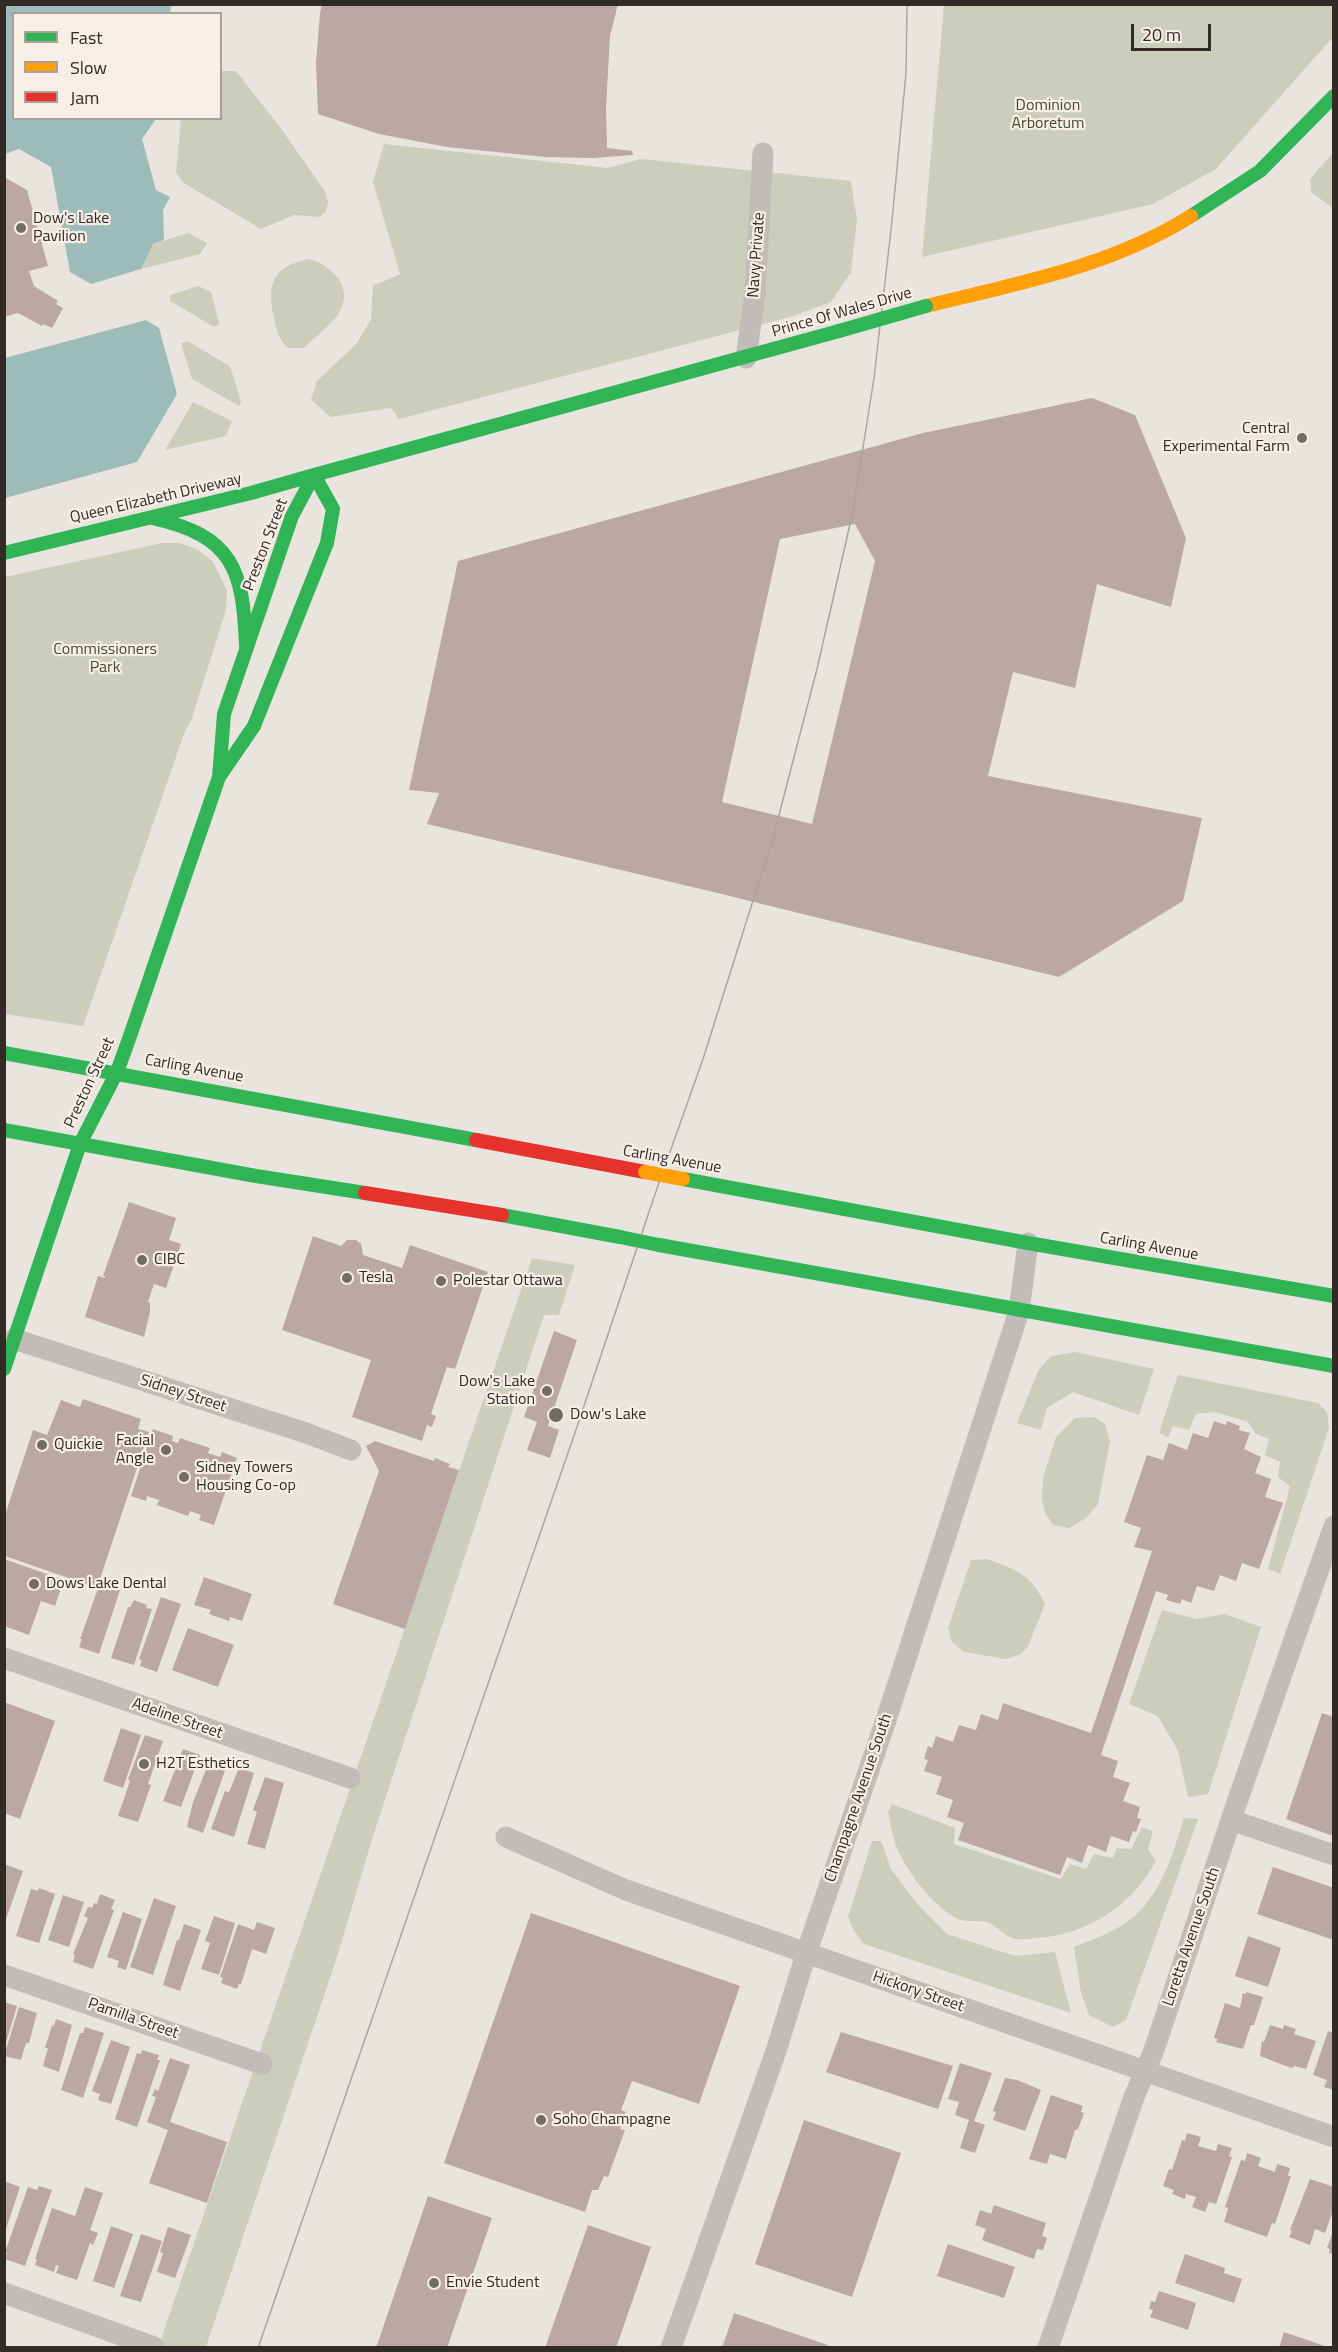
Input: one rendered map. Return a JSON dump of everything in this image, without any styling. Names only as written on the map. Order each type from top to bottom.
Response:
[{"type":"main road","name":"Prince Of Wales Drive","points":[[314,475],[746,358],[1106,257],[1165,232],[1260,171],[1334,96]]},
{"type":"main road","name":"Queen Elizabeth Driveway","points":[[4,553],[251,493],[314,475]]},
{"type":"main road","name":"Preston Street","points":[[4,1369],[80,1144],[117,1072],[219,777],[224,714],[246,646],[292,516],[314,475]]},
{"type":"main road","name":"Preston Street","points":[[219,777],[254,726],[327,543],[333,510],[314,475]]},
{"type":"main road","points":[[150,517],[188,528],[209,540],[225,554],[239,581],[246,646]]},
{"type":"main road","name":"Carling Avenue","points":[[4,1053],[117,1072],[1028,1243],[1334,1296]]},
{"type":"main road","points":[[4,1130],[256,1176],[545,1222],[1019,1311],[1334,1366]]},
{"type":"street","name":"Navy Private","points":[[746,358],[755,294],[763,153]]},
{"type":"street","name":"Champagne Avenue South","points":[[671,2348],[773,2061],[806,1954],[904,1664],[1019,1311],[1028,1243]]},
{"type":"street","name":"Sidney Street","points":[[14,1340],[306,1433],[351,1450]]},
{"type":"street","name":"Loretta Avenue South","points":[[1048,2348],[1334,1526]]},
{"type":"street","name":"Adeline Street","points":[[4,1658],[350,1778]]},
{"type":"street","points":[[1232,1820],[1334,1855]]},
{"type":"street","name":"Hickory Street","points":[[506,1837],[626,1890],[1334,2137]]},
{"type":"street","name":"Pamilla Street","points":[[4,1975],[262,2064]]},
{"type":"street","points":[[4,2294],[154,2347]]},
{"type":"green space","name":"Dominion Arboretum","points":[[944,5],[1333,5],[1333,37],[1216,169],[1153,204],[922,257]]},
{"type":"green space","points":[[222,71],[236,71],[280,127],[324,190],[328,201],[326,212],[319,217],[294,215],[261,229],[182,182],[176,172],[181,120],[222,120]]},
{"type":"green space","points":[[384,144],[608,168],[641,159],[851,181],[857,220],[851,272],[831,302],[790,317],[399,419],[391,408],[331,417],[311,400],[317,381],[357,343],[371,319],[373,285],[400,274],[373,182]]},
{"type":"green space","points":[[1333,153],[1333,208],[1311,192],[1310,179]]},
{"type":"green space","points":[[188,233],[207,243],[200,254],[141,269],[153,244]]},
{"type":"green space","points":[[309,259],[326,267],[339,279],[344,295],[343,304],[336,317],[304,348],[288,348],[280,338],[276,327],[272,306],[272,286],[275,278],[287,266]]},
{"type":"green space","points":[[198,286],[211,292],[219,324],[214,327],[170,301],[170,295]]},
{"type":"green space","points":[[187,341],[230,366],[241,402],[239,406],[192,379],[181,343]]},
{"type":"green space","points":[[193,402],[232,421],[226,436],[165,450]]},
{"type":"green space","name":"Commissioners Park","points":[[162,543],[180,543],[198,550],[213,562],[227,590],[226,610],[191,721],[185,731],[83,1026],[5,1014],[5,577]]},
{"type":"green space","points":[[532,1258],[575,1265],[559,1315],[544,1315],[373,1836],[338,1954],[206,2347],[158,2348]]},
{"type":"green space","points":[[1075,1352],[1154,1369],[1139,1415],[1073,1392],[1047,1408],[1041,1430],[1017,1423],[1039,1369],[1051,1356]]},
{"type":"green space","points":[[1178,1375],[1318,1403],[1327,1412],[1329,1428],[1280,1574],[1268,1569],[1290,1486],[1278,1477],[1280,1462],[1265,1455],[1269,1439],[1256,1434],[1248,1422],[1215,1412],[1196,1414],[1189,1430],[1173,1426],[1168,1437],[1159,1433]]},
{"type":"green space","points":[[1094,1417],[1105,1424],[1110,1441],[1098,1504],[1086,1518],[1069,1528],[1053,1525],[1045,1513],[1042,1499],[1043,1478],[1056,1437],[1075,1418]]},
{"type":"green space","points":[[987,1559],[1022,1574],[1034,1586],[1045,1604],[1028,1646],[1021,1654],[1006,1659],[964,1652],[952,1642],[948,1628],[971,1560]]},
{"type":"green space","points":[[1162,1610],[1196,1619],[1225,1614],[1261,1627],[1208,1794],[1188,1797],[1178,1751],[1158,1716],[1129,1704]]},
{"type":"green space","points":[[892,1804],[955,1828],[954,1844],[1061,1879],[1070,1864],[1086,1869],[1094,1854],[1113,1858],[1117,1848],[1131,1849],[1142,1827],[1153,1831],[1148,1849],[1156,1861],[1134,1892],[1105,1916],[1089,1925],[1054,1936],[1016,1939],[1009,1937],[989,1923],[958,1919],[948,1914],[929,1897],[905,1864],[895,1843],[888,1812]]},
{"type":"green space","points":[[1184,1818],[1198,1819],[1126,2020],[1113,2027],[1089,2015],[1081,1993],[1074,1947],[1126,1923],[1148,1901],[1164,1875]]},
{"type":"green space","points":[[872,1841],[881,1841],[891,1869],[918,1905],[947,1934],[1015,1956],[1055,1952],[1071,2013],[864,1944],[854,1931],[848,1917]]},
{"type":"water","points":[[4,5],[171,5],[170,12],[12,12],[12,120],[155,120],[142,139],[156,190],[170,197],[163,210],[164,240],[153,244],[141,269],[91,284],[70,272],[51,167],[19,149],[5,154]]},
{"type":"water","points":[[146,320],[159,328],[177,394],[137,462],[5,498],[5,358]]},
{"type":"building","points":[[322,4],[618,4],[610,36],[606,108],[607,148],[632,151],[633,155],[594,158],[545,157],[447,147],[379,134],[318,114],[316,63]]},
{"type":"building","name":"Dow's Lake Pavilion","points":[[4,177],[27,190],[48,266],[29,271],[34,286],[58,301],[56,304],[63,308],[52,328],[43,324],[42,326],[18,313],[4,317]]},
{"type":"building","points":[[1092,398],[1135,415],[1186,538],[1171,607],[1097,584],[1075,688],[1013,672],[988,776],[1202,818],[1183,901],[1059,977],[427,824],[439,793],[409,790],[458,561],[923,433]],"holes":[[[855,524],[875,561],[812,824],[722,802],[780,539]]]},
{"type":"building","name":"CIBC","points":[[129,1202],[176,1218],[169,1240],[181,1244],[166,1288],[154,1284],[148,1302],[150,1312],[144,1337],[85,1317],[98,1276],[105,1278],[103,1276]]},
{"type":"building","points":[[313,1236],[341,1246],[347,1240],[356,1240],[361,1244],[363,1255],[402,1268],[410,1245],[488,1272],[455,1369],[447,1367],[431,1414],[436,1416],[432,1427],[427,1425],[422,1441],[352,1417],[371,1360],[282,1330]]},
{"type":"building","name":"Dow's Lake Station","points":[[554,1331],[577,1340],[548,1426],[559,1430],[550,1458],[527,1450],[537,1422],[524,1417]]},
{"type":"building","points":[[83,1399],[141,1419],[138,1429],[149,1432],[97,1588],[5,1556],[5,1515],[33,1430],[47,1435],[61,1400],[80,1407]]},
{"type":"building","points":[[1214,1421],[1226,1425],[1227,1421],[1240,1426],[1239,1430],[1250,1433],[1244,1449],[1261,1457],[1255,1473],[1271,1479],[1265,1497],[1283,1503],[1259,1569],[1242,1563],[1236,1581],[1220,1575],[1214,1591],[1197,1586],[1191,1603],[1182,1599],[1180,1604],[1166,1600],[1168,1595],[1156,1591],[1101,1755],[1118,1761],[1113,1777],[1130,1783],[1123,1801],[1140,1807],[1137,1818],[1141,1819],[1136,1832],[1133,1831],[1129,1842],[1111,1836],[1106,1852],[1088,1845],[1082,1863],[1067,1857],[1060,1875],[958,1840],[964,1823],[947,1817],[953,1800],[936,1794],[942,1777],[924,1771],[928,1760],[924,1759],[928,1746],[932,1748],[936,1736],[953,1742],[959,1725],[976,1730],[981,1714],[998,1720],[1003,1703],[1091,1733],[1152,1551],[1134,1547],[1141,1528],[1124,1522],[1147,1455],[1163,1460],[1169,1443],[1187,1450],[1193,1433],[1208,1438]]},
{"type":"building","name":"Sidney Towers Housing Co-op","points":[[153,1429],[173,1436],[172,1441],[178,1443],[180,1438],[210,1448],[208,1453],[220,1457],[222,1452],[237,1458],[214,1525],[199,1520],[201,1515],[190,1511],[188,1516],[157,1505],[159,1500],[147,1496],[146,1501],[131,1496]]},
{"type":"building","points":[[375,1441],[434,1461],[435,1458],[450,1464],[448,1467],[459,1470],[405,1629],[333,1604],[379,1471],[366,1446]]},
{"type":"building","points":[[4,1559],[64,1580],[55,1606],[41,1601],[29,1635],[4,1626]]},
{"type":"building","points":[[204,1577],[252,1594],[242,1621],[230,1617],[229,1621],[209,1614],[211,1610],[194,1605]]},
{"type":"building","points":[[100,1583],[120,1590],[99,1654],[79,1647]]},
{"type":"building","points":[[161,1597],[181,1604],[157,1672],[140,1666],[142,1660],[139,1659]]},
{"type":"building","points":[[134,1600],[152,1609],[134,1665],[111,1658],[128,1607]]},
{"type":"building","points":[[188,1628],[234,1645],[218,1687],[172,1670]]},
{"type":"building","points":[[4,1702],[55,1721],[20,1819],[4,1813]]},
{"type":"building","points":[[1322,1713],[1334,1717],[1333,1836],[1286,1819]]},
{"type":"building","points":[[121,1728],[141,1735],[123,1788],[103,1781]]},
{"type":"building","name":"H2T Esthetics","points":[[145,1735],[163,1741],[138,1822],[118,1816],[130,1781],[128,1779]]},
{"type":"building","points":[[183,1749],[200,1755],[181,1807],[163,1801]]},
{"type":"building","points":[[211,1757],[228,1762],[203,1833],[187,1827],[193,1802]]},
{"type":"building","points":[[239,1768],[254,1773],[234,1837],[211,1829],[225,1791],[229,1792]]},
{"type":"building","points":[[265,1777],[284,1783],[265,1849],[247,1844],[257,1812],[253,1810]]},
{"type":"building","points":[[4,1864],[23,1871],[5,1922],[4,1922]]},
{"type":"building","points":[[1273,1867],[1334,1888],[1334,1940],[1257,1914]]},
{"type":"building","points":[[39,1888],[55,1894],[39,1943],[16,1936],[31,1889],[38,1891]]},
{"type":"building","points":[[100,1894],[115,1900],[111,1909],[114,1910],[93,1969],[73,1962],[75,1955],[73,1954],[88,1918],[84,1916],[88,1907],[92,1908],[94,1903],[97,1904]]},
{"type":"building","points":[[63,1895],[84,1902],[69,1947],[48,1940]]},
{"type":"building","points":[[154,1898],[176,1906],[153,1975],[130,1967]]},
{"type":"building","points":[[123,1912],[142,1919],[126,1970],[117,1967],[119,1961],[107,1957]]},
{"type":"building","points":[[531,1913],[740,1986],[699,2104],[632,2081],[621,2110],[626,2112],[620,2129],[625,2130],[608,2177],[604,2176],[598,2190],[592,2190],[585,2212],[444,2163]]},
{"type":"building","points":[[214,1916],[235,1923],[219,1975],[201,1969],[210,1943],[205,1941]]},
{"type":"building","points":[[257,1922],[275,1928],[266,1954],[252,1949],[241,1984],[237,1989],[221,1983],[223,1978],[220,1977],[238,1924],[254,1930]]},
{"type":"building","points":[[184,1924],[201,1930],[180,1991],[163,1985]]},
{"type":"building","points":[[1248,1936],[1281,1948],[1268,1987],[1235,1976]]},
{"type":"building","points":[[1246,1992],[1263,1997],[1243,2049],[1216,2042],[1218,2039],[1214,2038],[1225,2003],[1240,2008],[1243,1993],[1246,1994]]},
{"type":"building","points":[[4,2002],[17,2006],[5,2046],[4,2045]]},
{"type":"building","points":[[19,2007],[37,2013],[29,2043],[26,2043],[21,2060],[4,2056]]},
{"type":"building","points":[[56,2019],[72,2025],[59,2072],[43,2066],[48,2048],[45,2048]]},
{"type":"building","points":[[1270,2025],[1283,2029],[1284,2025],[1296,2029],[1294,2034],[1316,2041],[1306,2069],[1295,2066],[1291,2068],[1260,2056],[1262,2041],[1264,2042]]},
{"type":"building","points":[[85,2027],[104,2033],[83,2098],[61,2090],[80,2033],[83,2033]]},
{"type":"building","points":[[1328,2031],[1334,2033],[1334,2090],[1324,2087],[1327,2080],[1313,2075]]},
{"type":"building","points":[[841,2032],[953,2066],[938,2109],[826,2072]]},
{"type":"building","points":[[111,2040],[130,2047],[111,2104],[98,2100],[100,2094],[92,2091]]},
{"type":"building","points":[[142,2050],[159,2055],[157,2060],[160,2060],[137,2127],[115,2119],[137,2053],[141,2054]]},
{"type":"building","points":[[170,2058],[190,2065],[170,2122],[227,2142],[207,2203],[149,2183],[168,2130],[147,2122],[156,2097],[152,2096],[155,2089],[158,2091]]},
{"type":"building","points":[[960,2063],[992,2073],[974,2121],[985,2125],[975,2153],[960,2148],[969,2120],[955,2115],[959,2102],[948,2099]]},
{"type":"building","points":[[1005,2078],[1017,2080],[1041,2090],[1025,2131],[993,2120],[996,2112],[993,2111]]},
{"type":"building","points":[[1051,2095],[1083,2106],[1081,2112],[1084,2113],[1078,2129],[1075,2130],[1066,2159],[1050,2154],[1047,2164],[1029,2159]]},
{"type":"building","points":[[804,2120],[901,2153],[852,2297],[755,2264]]},
{"type":"building","points":[[1187,2133],[1201,2137],[1198,2146],[1216,2151],[1218,2144],[1232,2148],[1229,2156],[1232,2157],[1216,2204],[1209,2202],[1205,2212],[1192,2207],[1196,2197],[1186,2194],[1185,2199],[1172,2194],[1174,2190],[1163,2186]]},
{"type":"building","points":[[1247,2153],[1261,2158],[1258,2166],[1275,2172],[1277,2164],[1290,2168],[1288,2176],[1291,2176],[1275,2224],[1272,2223],[1267,2237],[1224,2222],[1228,2208],[1225,2207],[1241,2160],[1245,2161]]},
{"type":"building","points":[[1310,2179],[1334,2187],[1334,2208],[1325,2233],[1315,2229],[1310,2245],[1289,2237]]},
{"type":"building","points":[[4,2181],[20,2187],[5,2232],[4,2232]]},
{"type":"building","points":[[39,2186],[52,2190],[25,2266],[5,2259],[7,2253],[5,2252],[28,2187],[37,2190]]},
{"type":"building","points":[[85,2187],[103,2193],[90,2230],[98,2233],[93,2245],[90,2243],[77,2280],[56,2273],[59,2266],[56,2265],[54,2272],[35,2265],[37,2259],[35,2259],[52,2208],[75,2216]]},
{"type":"building","name":"Envie Student","points":[[428,2196],[492,2218],[447,2348],[376,2348]]},
{"type":"building","points":[[994,2205],[1046,2223],[1042,2236],[1047,2238],[1043,2250],[1037,2249],[1034,2259],[982,2240],[986,2229],[975,2225],[980,2210],[991,2214]]},
{"type":"building","name":"Envie Student","points":[[588,2225],[651,2247],[616,2348],[545,2348]]},
{"type":"building","points":[[111,2226],[133,2234],[114,2288],[93,2281]]},
{"type":"building","points":[[168,2227],[191,2235],[175,2278],[157,2272],[163,2253],[160,2252]]},
{"type":"building","points":[[1334,2229],[1334,2254],[1329,2253],[1330,2249],[1327,2248]]},
{"type":"building","points":[[141,2234],[162,2241],[141,2302],[120,2296]]},
{"type":"building","points":[[948,2244],[1015,2267],[1004,2298],[937,2276]]},
{"type":"building","points":[[1185,2254],[1225,2268],[1224,2273],[1242,2279],[1234,2303],[1175,2283]]},
{"type":"building","points":[[1159,2291],[1196,2303],[1188,2330],[1150,2317],[1153,2310],[1149,2309],[1151,2301],[1155,2302]]},
{"type":"building","points":[[734,2313],[828,2345],[827,2348],[722,2348]]},
{"type":"building","points":[[1284,2332],[1328,2347],[1328,2348],[1279,2348]]},
{"type":"tram line","points":[[258,2348],[703,1059],[774,834],[817,669],[853,511],[874,378],[892,221],[906,73],[907,4]]},
{"type":"traffic: fast","points":[[1191,216],[1260,171],[1334,96]]},
{"type":"traffic: fast","points":[[839,331],[926,306]]},
{"type":"traffic: fast","points":[[314,475],[839,331]]},
{"type":"traffic: fast","points":[[4,553],[251,493],[314,475]]},
{"type":"traffic: fast","points":[[219,777],[254,726],[327,543],[333,509],[314,475]]},
{"type":"traffic: fast","points":[[80,1144],[117,1072],[130,1036],[219,777],[224,714],[292,516],[314,475]]},
{"type":"traffic: fast","points":[[152,518],[201,535],[217,546],[229,560],[242,596],[246,646]]},
{"type":"traffic: fast","points":[[4,1053],[476,1140]]},
{"type":"traffic: fast","points":[[4,1130],[256,1176],[365,1193]]},
{"type":"traffic: fast","points":[[4,1369],[80,1144]]},
{"type":"traffic: fast","points":[[683,1179],[1028,1243],[1334,1296]]},
{"type":"traffic: fast","points":[[502,1215],[620,1237]]},
{"type":"traffic: fast","points":[[620,1237],[659,1245]]},
{"type":"traffic: fast","points":[[659,1245],[1334,1366]]},
{"type":"traffic: slow","points":[[926,306],[1029,281],[1096,261],[1161,233],[1191,216]]},
{"type":"traffic: slow","points":[[645,1172],[683,1179]]},
{"type":"traffic: jam","points":[[476,1140],[645,1172]]},
{"type":"traffic: jam","points":[[365,1193],[502,1215]]},
{"type":"place","name":"Dow's Lake Pavilion","points":[[21,228]]},
{"type":"place","name":"Central Experimental Farm","points":[[1302,438]]},
{"type":"place","name":"CIBC","points":[[142,1260]]},
{"type":"place","name":"Tesla","points":[[347,1278]]},
{"type":"place","name":"Polestar Ottawa","points":[[441,1281]]},
{"type":"place","name":"Dow's Lake Station","points":[[547,1391]]},
{"type":"place","name":"Dow's Lake","points":[[556,1415]]},
{"type":"place","name":"Quickie","points":[[42,1445]]},
{"type":"place","name":"Facial Angle","points":[[166,1450]]},
{"type":"place","name":"Sidney Towers Housing Co-op","points":[[184,1477]]},
{"type":"place","name":"Dows Lake Dental","points":[[34,1584]]},
{"type":"place","name":"H2T Esthetics","points":[[144,1764]]},
{"type":"place","name":"Soho Champagne","points":[[541,2120]]},
{"type":"place","name":"Envie Student","points":[[434,2283]]}]
